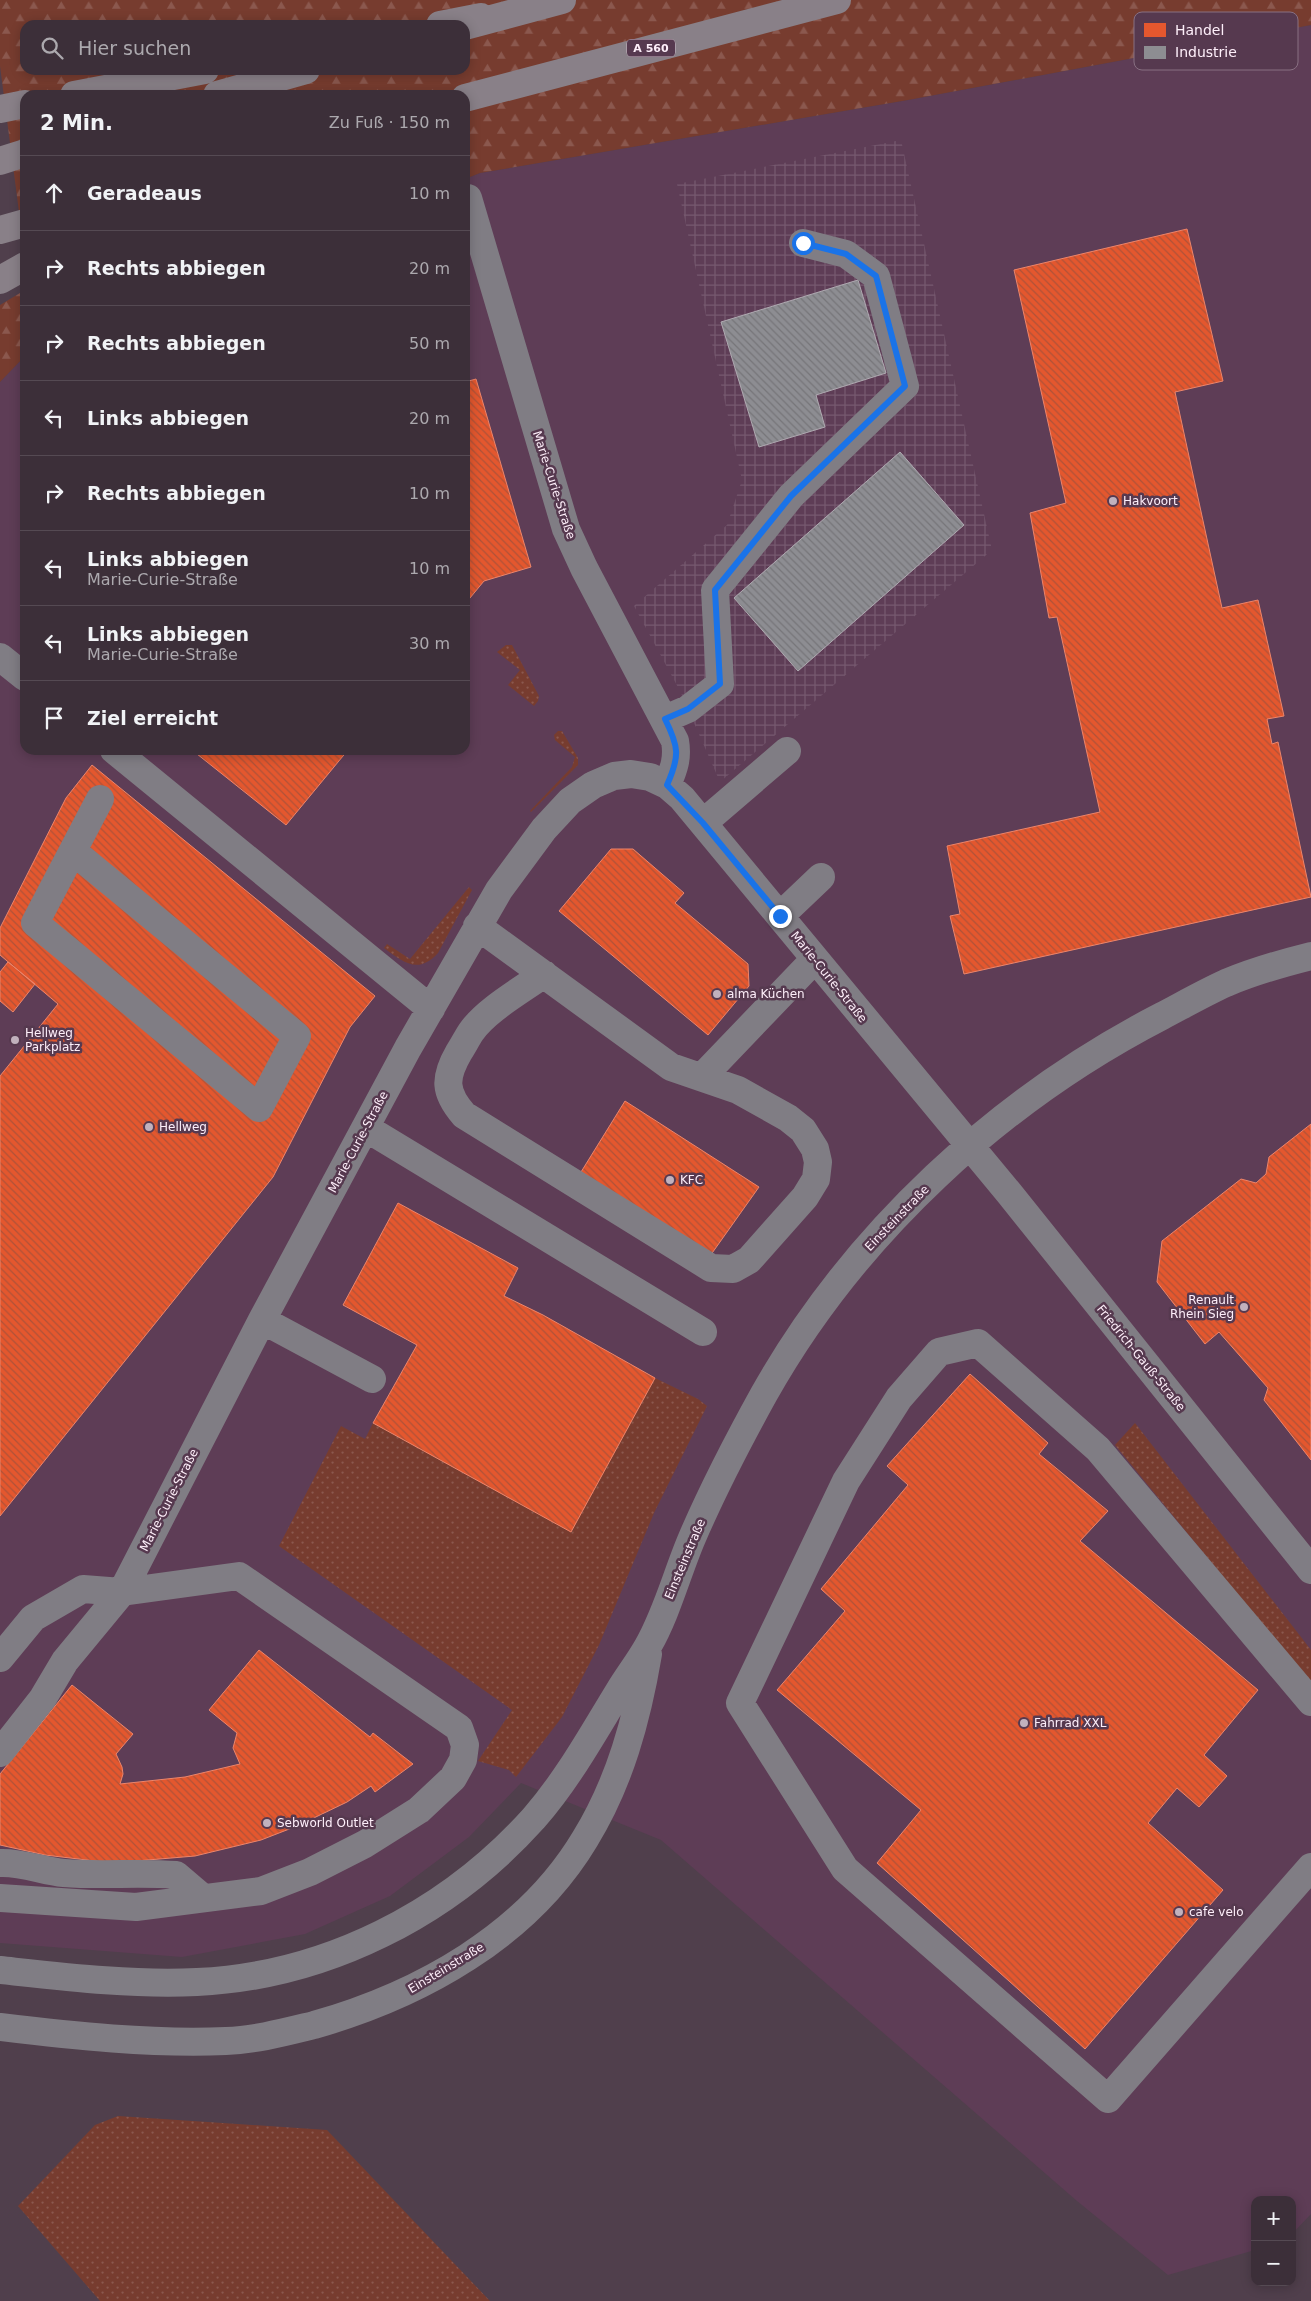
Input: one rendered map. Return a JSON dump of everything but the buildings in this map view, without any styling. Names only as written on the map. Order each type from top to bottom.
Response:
[{"type":"highway","name":"A 560","points":[[470,97],[837,0]]},
{"type":"highway","points":[[465,20],[549,3]]},
{"type":"highway","points":[[470,25],[549,3]]},
{"type":"highway","points":[[100,90],[179,75]]},
{"type":"highway","points":[[235,90],[288,75]]},
{"type":"highway","points":[[0,109],[20,105]]},
{"type":"highway","points":[[0,161],[20,155]]},
{"type":"highway","points":[[0,230],[20,224]]},
{"type":"highway","points":[[0,280],[20,269]]},
{"type":"street","name":"Marie-Curie-Straße","points":[[470,205],[566,529],[584,568],[675,741],[678,753],[676,766],[667,785]]},
{"type":"street","points":[[665,719],[688,709],[720,684],[715,590],[791,496],[905,386],[876,276],[846,254],[803,243]]},
{"type":"street","points":[[0,657],[20,673]]},
{"type":"street","points":[[703,823],[788,751]]},
{"type":"street","points":[[120,755],[431,1008]]},
{"type":"street","name":"Marie-Curie-Straße","points":[[65,1661],[122,1592],[262,1320],[477,926],[499,890],[544,830],[570,801],[593,785],[614,776],[631,774],[650,777],[667,785],[703,823],[970,1146]]},
{"type":"street","points":[[74,852],[297,1036],[259,1108],[35,923],[74,852],[100,799]]},
{"type":"street","points":[[780,916],[821,877]]},
{"type":"street","points":[[477,926],[544,974],[671,1067],[738,1090],[788,1118],[803,1130],[814,1149],[818,1162],[816,1179],[805,1197],[749,1260],[733,1269],[711,1268],[464,1115],[454,1103],[448,1087],[450,1069],[472,1031],[488,1016],[544,974]]},
{"type":"street","name":"Einsteinstraße","points":[[0,1970],[146,1982],[199,1982],[263,1974],[325,1959],[386,1933],[446,1898],[495,1857],[534,1817],[564,1780],[592,1738],[650,1643],[692,1537],[726,1466],[765,1392],[791,1349],[826,1298],[876,1239],[922,1190],[970,1146],[1058,1077],[1129,1033],[1228,982],[1311,956]]},
{"type":"street","points":[[702,1077],[815,959]]},
{"type":"street","points":[[366,1128],[703,1332]]},
{"type":"street","name":"Friedrich-Gauß-Straße","points":[[970,1146],[1311,1570]]},
{"type":"street","points":[[262,1320],[372,1378]]},
{"type":"street","points":[[1311,1702],[1098,1449],[978,1342],[939,1352],[899,1398],[846,1481],[740,1703],[845,1868],[1108,2099],[1311,1867]]},
{"type":"street","points":[[0,1658],[33,1618],[83,1588],[122,1592],[239,1576],[459,1728],[465,1745],[463,1760],[453,1778],[420,1810],[365,1844],[310,1872],[261,1891],[136,1907],[0,1898]]},
{"type":"street","name":"Einsteinstraße","points":[[0,2027],[143,2039],[227,2041],[286,2032],[351,2014],[411,1990],[452,1966],[492,1940],[532,1905],[562,1873],[585,1840],[606,1802],[626,1752],[641,1697],[650,1643]]},
{"type":"street","points":[[0,1724],[32,1687],[65,1661]]},
{"type":"street","points":[[0,1753],[44,1698],[65,1661]]},
{"type":"street","points":[[0,1863],[11,1863],[70,1873],[176,1875],[203,1898]]},
{"type":"shaded area","points":[[1311,25],[1311,2214],[1296,2230],[1296,2196],[1251,2196],[1251,2251],[1168,2275],[1077,2201],[661,1840],[521,1783],[469,1837],[390,1896],[305,1934],[182,1957],[0,1943],[0,382],[20,361],[20,755],[470,755],[470,177],[480,173],[908,100],[1134,58],[1134,70],[1298,70],[1298,27]]},
{"type":"shaded area","points":[[901,140],[992,550],[720,782],[680,691],[634,606],[727,525],[742,480],[677,184]]},
{"type":"green space","points":[[0,0],[1311,0],[1311,25],[1298,27],[1298,12],[1134,12],[1134,58],[908,100],[480,173],[470,177],[470,90],[20,90],[20,220],[0,66]]},
{"type":"green space","points":[[20,293],[20,361],[0,382],[0,305]]},
{"type":"green space","points":[[506,645],[512,645],[539,696],[534,706],[508,685],[520,670],[497,652]]},
{"type":"green space","points":[[558,731],[562,731],[578,758],[578,765],[531,812],[572,767],[575,757],[555,740],[554,735]]},
{"type":"green space","points":[[469,887],[472,890],[438,953],[431,960],[417,965],[411,964],[404,962],[384,948],[387,944],[410,959]]},
{"type":"green space","points":[[655,1378],[698,1399],[707,1406],[654,1513],[599,1645],[562,1717],[516,1777],[509,1770],[478,1761],[512,1710],[279,1546],[341,1426],[365,1439],[373,1423],[571,1531]]},
{"type":"green space","points":[[1135,1423],[1311,1650],[1311,1684],[1115,1445]]},
{"type":"green space","points":[[118,2116],[327,2130],[490,2301],[100,2301],[18,2206],[95,2125]]},
{"type":"place","name":"Hakvoort","points":[[1113,501]]},
{"type":"place","name":"alma Küchen","points":[[717,994]]},
{"type":"place","name":"Hellweg Parkplatz","points":[[15,1040]]},
{"type":"place","name":"Hellweg","points":[[149,1127]]},
{"type":"place","name":"KFC","points":[[670,1180]]},
{"type":"place","name":"Renault Rhein Sieg","points":[[1244,1307]]},
{"type":"place","name":"Fahrrad XXL","points":[[1024,1723]]},
{"type":"place","name":"Sebworld Outlet","points":[[267,1823]]},
{"type":"place","name":"cafe velo","points":[[1179,1912]]},
{"type":"route","points":[[780,916],[682,798],[667,785],[676,766],[678,753],[665,719],[688,709],[720,684],[715,590],[791,496],[905,386],[876,276],[846,254],[803,243]]}]
